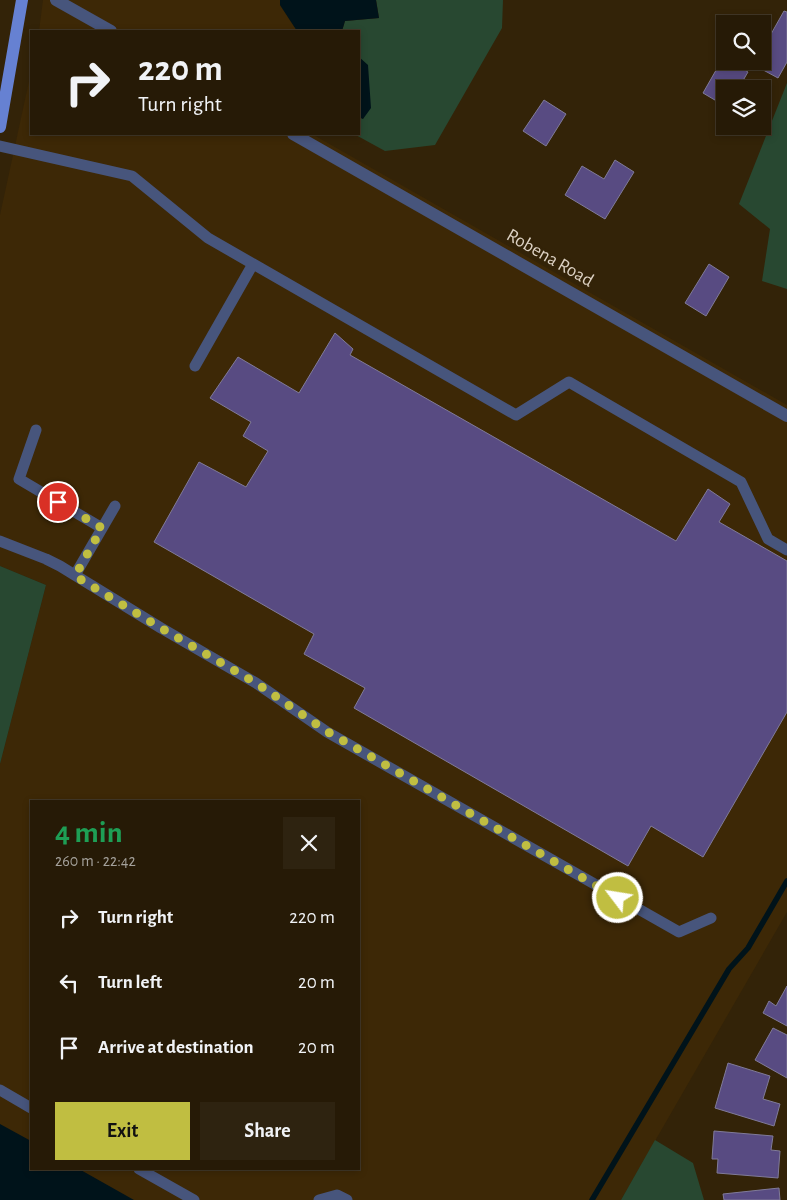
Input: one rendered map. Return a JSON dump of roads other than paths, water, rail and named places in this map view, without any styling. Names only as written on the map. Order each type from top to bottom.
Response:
[{"type":"main road","points":[[0,127],[22,0]]},
{"type":"street","points":[[56,0],[109,30]]},
{"type":"street","name":"Robena Road","points":[[295,135],[787,416]]},
{"type":"lane","points":[[0,146],[132,176],[208,238],[516,415],[569,382],[741,482],[768,539],[787,550]]},
{"type":"lane","points":[[194,366],[253,264]]},
{"type":"lane","points":[[36,430],[18,480],[102,528]]},
{"type":"lane","points":[[75,576],[115,506]]},
{"type":"lane","points":[[0,541],[46,559],[256,683],[328,732],[679,932],[711,918]]},
{"type":"lane","points":[[0,1090],[30,1107]]},
{"type":"lane","points":[[141,1170],[194,1200]]},
{"type":"lane","points":[[319,1200],[337,1195],[346,1200]]},
{"type":"waterway","points":[[592,1200],[729,969],[748,948],[787,881]]}]
